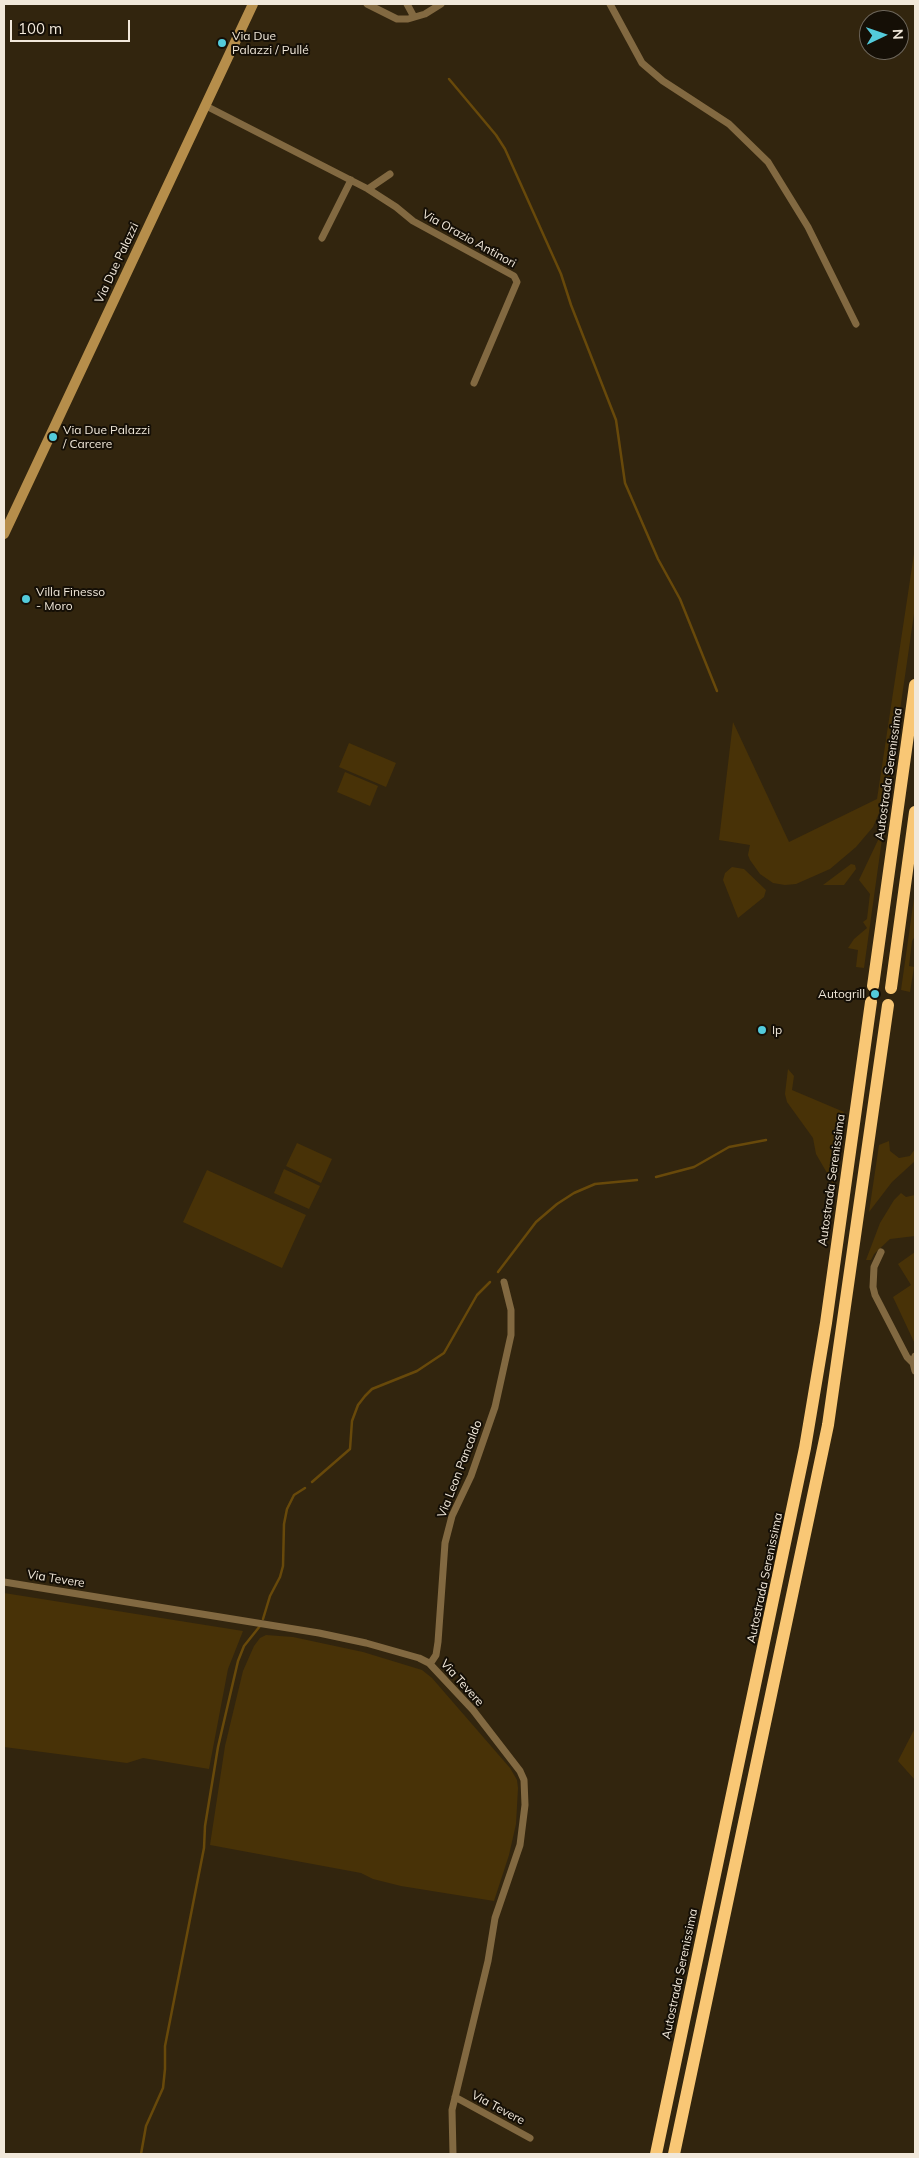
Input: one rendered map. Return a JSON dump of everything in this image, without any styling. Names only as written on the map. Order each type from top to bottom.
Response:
[{"type":"highway","name":"Autostrada Serenissima","points":[[873,986],[915,685]]},
{"type":"highway","points":[[891,988],[915,812]]},
{"type":"highway","name":"Autostrada Serenissima","points":[[656,2154],[805,1448],[826,1323],[871,1002]]},
{"type":"highway","points":[[674,2154],[828,1425],[888,1005]]},
{"type":"street","name":"Via Due Palazzi","points":[[4,534],[254,4]]},
{"type":"street","points":[[367,4],[397,19],[408,19],[424,14],[441,4]]},
{"type":"street","points":[[407,4],[414,17]]},
{"type":"street","points":[[610,4],[624,33],[642,63],[663,81],[729,124],[768,162],[808,227],[856,324]]},
{"type":"street","name":"Via Orazio Antinori","points":[[207,103],[208,107],[368,189],[396,207],[413,221],[514,276],[517,282],[474,383]]},
{"type":"street","points":[[368,189],[390,174]]},
{"type":"street","points":[[322,238],[351,180]]},
{"type":"street","points":[[881,1252],[874,1267],[873,1286],[875,1295],[907,1357],[914,1360],[915,1371]]},
{"type":"street","name":"Via Leon Pancaldo","points":[[430,1664],[436,1655],[438,1642],[445,1543],[452,1516],[470,1476],[495,1407],[511,1335],[511,1310],[504,1282]]},
{"type":"street","name":"Via Tevere","points":[[4,1582],[319,1633],[419,1658],[430,1664],[472,1710],[520,1770],[524,1780],[526,1805],[520,1845],[496,1918],[488,1961],[452,2110],[453,2154]]},
{"type":"street","name":"Via Tevere","points":[[455,2097],[530,2138]]},
{"type":"shaded area","points":[[915,547],[915,607],[891,772],[879,813],[873,827],[856,847],[830,869],[796,884],[773,883],[760,874],[750,860],[748,855],[750,845],[719,840],[733,722],[789,842],[877,799]]},
{"type":"shaded area","points":[[349,743],[396,763],[386,787],[339,767]]},
{"type":"shaded area","points":[[345,772],[378,786],[370,806],[337,792]]},
{"type":"shaded area","points":[[879,838],[882,839],[864,968],[856,967],[858,950],[848,948],[854,939],[867,928],[863,922],[867,919],[870,894],[859,880]]},
{"type":"shaded area","points":[[851,864],[855,865],[856,869],[844,885],[823,885]]},
{"type":"shaded area","points":[[732,867],[744,869],[766,890],[764,897],[738,918],[723,880],[725,873]]},
{"type":"shaded area","points":[[915,891],[915,936],[912,941],[909,966],[914,967],[910,992],[901,990]]},
{"type":"shaded area","points":[[788,1069],[794,1076],[792,1090],[844,1112],[834,1185],[816,1154],[813,1138],[787,1102],[785,1094]]},
{"type":"shaded area","points":[[889,1141],[890,1151],[899,1158],[910,1156],[915,1149],[915,1161],[892,1182],[869,1212],[879,1145]]},
{"type":"shaded area","points":[[297,1143],[332,1159],[321,1183],[286,1166]]},
{"type":"shaded area","points":[[284,1169],[320,1186],[309,1209],[274,1193]]},
{"type":"shaded area","points":[[207,1170],[306,1215],[282,1268],[183,1222]]},
{"type":"shaded area","points":[[901,1193],[906,1197],[915,1195],[915,1236],[890,1239],[874,1254],[871,1260],[866,1260],[880,1223],[894,1200]]},
{"type":"shaded area","points":[[915,1252],[915,1344],[893,1297],[911,1285],[898,1264]]},
{"type":"shaded area","points":[[4,1593],[243,1631],[228,1669],[209,1769],[143,1758],[127,1763],[4,1747]]},
{"type":"shaded area","points":[[266,1635],[293,1637],[363,1652],[422,1670],[432,1678],[510,1768],[517,1780],[518,1788],[516,1824],[509,1855],[494,1901],[401,1886],[373,1879],[361,1873],[210,1845],[225,1746],[243,1671],[254,1646],[260,1638]]},
{"type":"shaded area","points":[[915,1728],[915,1780],[898,1761]]},
{"type":"waterway","points":[[449,79],[496,135],[505,149],[561,274],[571,305],[616,420],[625,483],[658,559],[680,599],[717,691]]},
{"type":"waterway","points":[[656,1177],[694,1167],[729,1147],[766,1140]]},
{"type":"waterway","points":[[498,1272],[536,1222],[557,1204],[574,1193],[595,1184],[637,1180]]},
{"type":"waterway","points":[[312,1482],[350,1449],[352,1421],[358,1405],[365,1396],[372,1389],[417,1371],[444,1353],[477,1295],[490,1282]]},
{"type":"waterway","points":[[263,1619],[270,1596],[280,1577],[283,1566],[284,1524],[287,1509],[294,1495],[305,1488]]},
{"type":"waterway","points":[[141,2154],[146,2126],[163,2088],[165,2046],[204,1848],[205,1826],[218,1747],[238,1661],[244,1646],[260,1626]]},
{"type":"place","name":"Via Due Palazzi / Pullé","points":[[222,43]]},
{"type":"place","name":"Via Due Palazzi / Carcere","points":[[53,437]]},
{"type":"place","name":"Villa Finesso - Moro","points":[[26,599]]},
{"type":"place","name":"Autogrill","points":[[875,994]]},
{"type":"place","name":"Ip","points":[[762,1030]]}]
